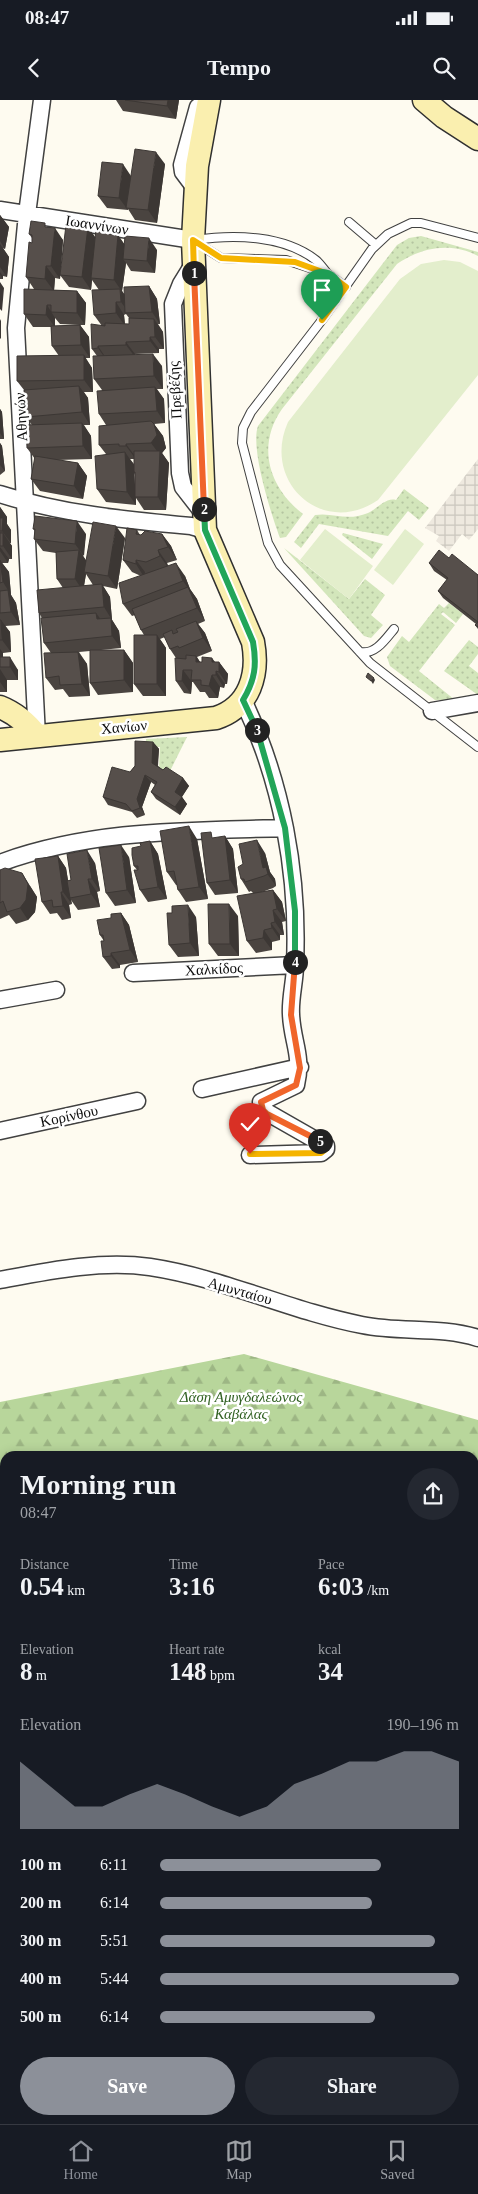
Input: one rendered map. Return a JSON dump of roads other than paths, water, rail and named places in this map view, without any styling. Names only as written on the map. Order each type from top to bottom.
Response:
[{"type":"street","name":"Αθηνών","points":[[37,736],[16,328],[27,214],[42,100]]},
{"type":"street","points":[[195,188],[183,172],[182,165],[200,100]]},
{"type":"street","name":"Πρεβέζης","points":[[209,100],[197,166],[193,240],[205,522],[253,642],[256,660],[255,675],[243,700]]},
{"type":"street","points":[[424,100],[444,117],[478,139]]},
{"type":"street","name":"Ιωαννίνων","points":[[0,210],[193,240]]},
{"type":"street","points":[[0,494],[26,502],[104,518],[191,526],[205,522]]},
{"type":"street","points":[[243,700],[261,739],[285,828],[295,911],[295,965],[291,1015],[300,1068],[296,1085],[261,1102],[263,1110],[324,1143],[326,1149],[321,1153],[250,1154]]},
{"type":"street","name":"Χανίων","points":[[0,740],[216,718],[227,714],[243,700]]},
{"type":"street","points":[[432,712],[478,703]]},
{"type":"street","points":[[0,708],[10,711],[28,724],[37,736]]},
{"type":"street","points":[[0,863],[36,850],[92,838],[170,832],[285,828]]},
{"type":"street","name":"Χαλκίδος","points":[[133,974],[295,965]]},
{"type":"street","points":[[0,1000],[56,990]]},
{"type":"street","points":[[202,1089],[300,1068]]},
{"type":"street","name":"Κορίνθου","points":[[0,1131],[137,1101]]},
{"type":"street","name":"Αμυνταίου","points":[[0,1280],[91,1266],[130,1265],[152,1267],[227,1286],[318,1315],[364,1326],[409,1330],[440,1330],[478,1338]]},
{"type":"lane","points":[[348,222],[376,245]]},
{"type":"lane","points":[[478,238],[421,223],[410,223],[388,234],[376,245],[322,320],[249,414],[244,428],[242,443],[261,520],[272,552],[285,570],[370,663],[478,747]]},
{"type":"lane","points":[[193,240],[224,236],[283,244],[317,261],[328,274],[346,287]]},
{"type":"lane","points":[[193,240],[221,258],[286,260],[328,274]]},
{"type":"lane","points":[[360,652],[368,652],[379,646],[394,630]]},
{"type":"park label","name":"Δάση Αμυγδαλεώνος Καβάλας","points":[[241,1406]]}]
